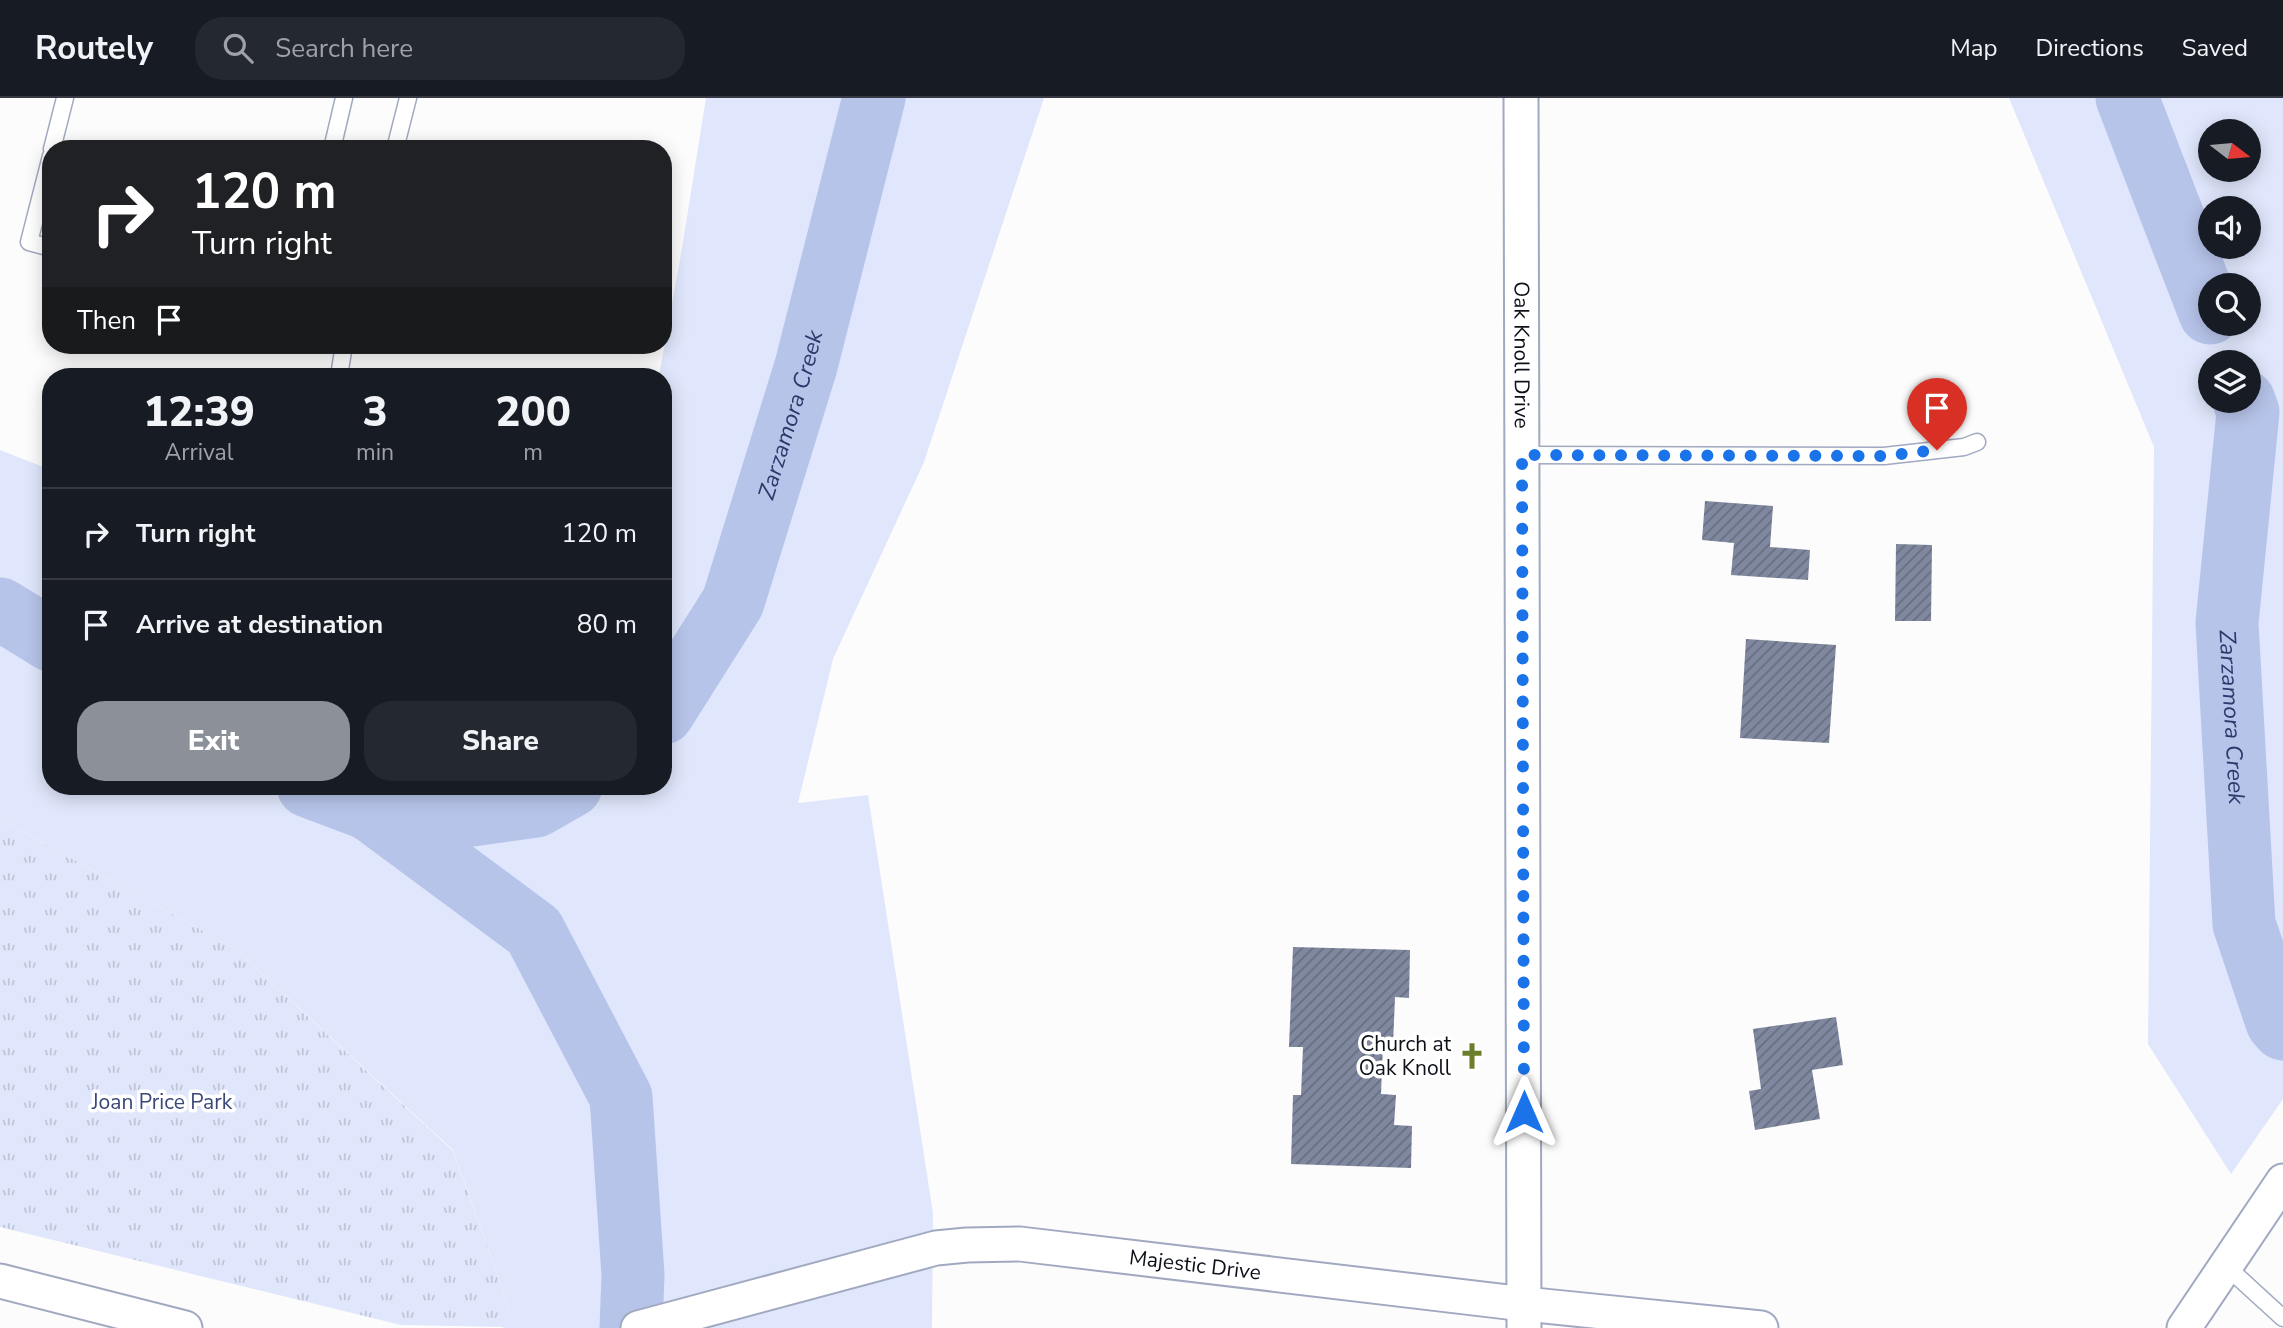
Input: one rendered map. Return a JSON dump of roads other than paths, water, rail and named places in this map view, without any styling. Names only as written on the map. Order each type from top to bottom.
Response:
[{"type":"street","name":"Oak Knoll Drive","points":[[1521,98],[1524,1316]]},
{"type":"street","points":[[2184,1328],[2283,1181]]},
{"type":"street","name":"Majestic Drive","points":[[638,1328],[936,1248],[1020,1244],[1524,1316],[1761,1328]]},
{"type":"street","points":[[0,1281],[92,1317],[185,1328]]},
{"type":"lane","points":[[54,140],[65,98]]},
{"type":"lane","points":[[333,140],[344,98]]},
{"type":"lane","points":[[397,140],[408,98]]},
{"type":"lane","points":[[42,191],[29,242],[42,246]]},
{"type":"lane","points":[[1522,455],[1884,456],[1964,447],[1977,442]]},
{"type":"lane","points":[[2226,1266],[2283,1318]]},
{"type":"waterway","name":"Zarzamora Creek","points":[[672,699],[733,602],[806,366],[874,98]]},
{"type":"waterway","name":"Zarzamora Creek","points":[[2127,98],[2198,282]]},
{"type":"waterway","name":"Zarzamora Creek","points":[[2248,413],[2227,623],[2244,924],[2277,1022],[2283,1029]]},
{"type":"waterway","name":"Zarzamora Creek","points":[[0,609],[42,635]]},
{"type":"waterway","name":"Zarzamora Creek","points":[[332,795],[369,809],[443,819],[536,806],[555,795]]},
{"type":"waterway","points":[[369,809],[534,931],[621,1097],[633,1275],[631,1328]]},
{"type":"place","name":"Church at Oak Knoll","points":[[1472,1056]]},
{"type":"park label","name":"Joan Price Park","points":[[162,1102]]}]
